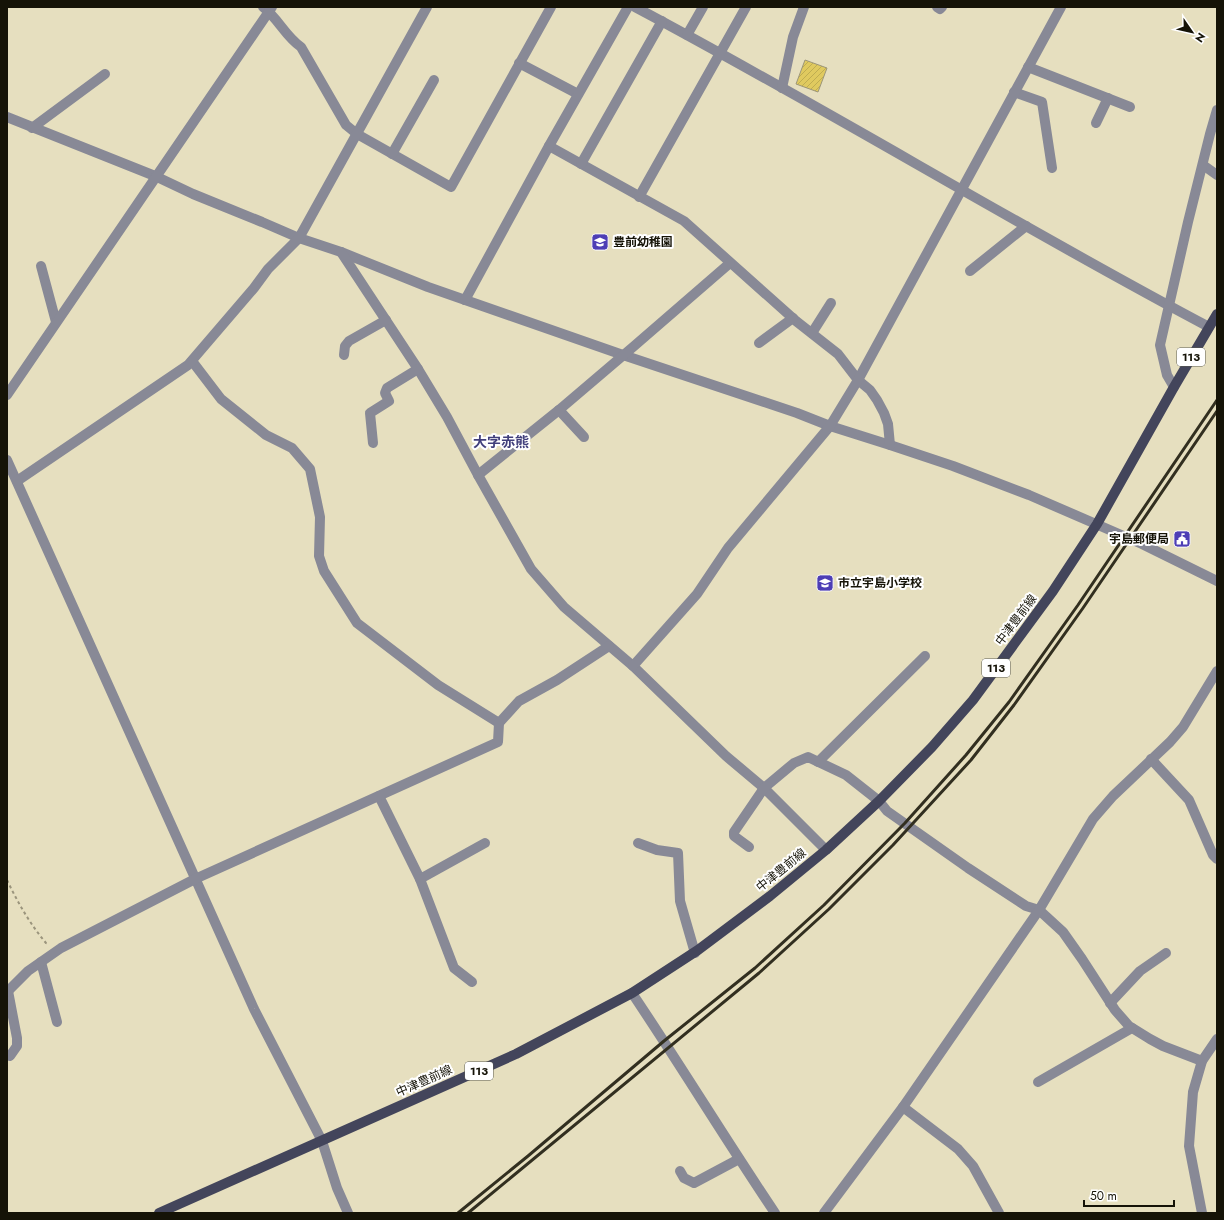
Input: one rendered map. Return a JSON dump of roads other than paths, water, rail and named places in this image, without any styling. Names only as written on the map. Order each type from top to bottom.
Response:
[{"type":"main road","name":"中津豊前線","points":[[159,1213],[516,1054],[632,993],[695,953],[770,896],[826,850],[879,801],[932,746],[973,700],[1053,591],[1097,524],[1174,386],[1217,314]]},
{"type":"street","points":[[17,481],[188,365],[268,269],[299,238],[427,7]]},
{"type":"street","points":[[7,395],[268,8],[293,41],[301,46],[346,125],[357,134],[451,186],[551,7]]},
{"type":"street","points":[[465,300],[549,146],[628,7]]},
{"type":"street","points":[[635,7],[721,52],[1026,226],[1209,327]]},
{"type":"street","points":[[687,34],[703,7]]},
{"type":"street","points":[[639,197],[746,7]]},
{"type":"street","points":[[782,88],[793,37],[804,7]]},
{"type":"street","points":[[938,7],[940,10],[942,7]]},
{"type":"street","points":[[633,666],[697,594],[728,548],[830,426],[858,380],[1061,7]]},
{"type":"street","points":[[581,164],[662,21]]},
{"type":"street","points":[[519,64],[578,94]]},
{"type":"street","points":[[1028,67],[1130,107]]},
{"type":"street","points":[[32,128],[104,74]]},
{"type":"street","points":[[392,154],[434,80]]},
{"type":"street","points":[[1014,92],[1042,102],[1052,168]]},
{"type":"street","points":[[1096,123],[1108,98]]},
{"type":"street","points":[[1174,386],[1167,375],[1160,345],[1188,222],[1217,110]]},
{"type":"street","points":[[7,117],[155,176],[193,194],[299,238],[341,252],[428,287],[623,355],[797,413],[830,426],[953,466],[1029,495],[1142,544],[1217,581]]},
{"type":"street","points":[[549,146],[684,221],[793,318],[838,354],[858,380],[870,390],[884,413],[888,424],[890,445]]},
{"type":"street","points":[[1203,165],[1217,175]]},
{"type":"street","points":[[970,270],[1026,226]]},
{"type":"street","points":[[341,252],[418,369],[447,417],[531,569],[564,607],[633,666],[726,756],[764,788],[826,850]]},
{"type":"street","points":[[478,475],[559,410],[730,262]]},
{"type":"street","points":[[41,266],[56,322]]},
{"type":"street","points":[[812,333],[831,303]]},
{"type":"street","points":[[759,343],[793,318]]},
{"type":"street","points":[[344,355],[345,346],[349,341],[386,320]]},
{"type":"street","points":[[192,360],[221,399],[266,435],[292,448],[310,469],[320,517],[319,556],[324,572],[357,622],[438,685],[499,723]]},
{"type":"street","points":[[373,443],[370,413],[389,401],[385,393],[387,388],[418,369]]},
{"type":"street","points":[[559,410],[584,437]]},
{"type":"street","points":[[7,460],[254,1009],[322,1141],[337,1188],[348,1213]]},
{"type":"street","points":[[10,1056],[16,1046],[17,1038],[8,991],[28,971],[61,948],[195,879],[498,742],[499,723],[519,701],[557,680],[609,646]]},
{"type":"street","points":[[818,762],[925,656]]},
{"type":"street","points":[[824,1213],[903,1107],[1039,910],[1093,819],[1113,796],[1170,742],[1183,727],[1217,671]]},
{"type":"street","points":[[749,848],[734,836],[734,832],[764,788],[794,763],[808,757],[846,775],[879,801],[887,811],[968,868],[1026,906],[1039,910],[1063,932],[1110,1003],[1129,1026],[1163,1046],[1202,1061]]},
{"type":"street","points":[[1151,759],[1189,800],[1217,859]]},
{"type":"street","points":[[379,796],[420,879],[454,968],[472,982]]},
{"type":"street","points":[[420,879],[485,843]]},
{"type":"street","points":[[638,843],[658,850],[678,853],[680,901],[695,953]]},
{"type":"street","points":[[1110,1003],[1140,971],[1166,953]]},
{"type":"street","points":[[41,962],[57,1022]]},
{"type":"street","points":[[632,993],[775,1213]]},
{"type":"street","points":[[1038,1082],[1132,1028]]},
{"type":"street","points":[[1202,1213],[1189,1146],[1193,1092],[1202,1061],[1217,1039]]},
{"type":"street","points":[[903,1107],[958,1149],[973,1166],[999,1213]]},
{"type":"street","points":[[680,1171],[684,1178],[694,1183],[739,1159]]},
{"type":"railway","points":[[458,1213],[664,1041],[755,968],[824,905],[905,823],[966,755],[1009,702],[1078,605],[1217,400]]},
{"type":"railway","points":[[468,1213],[759,973],[829,909],[893,845],[971,760],[1014,705],[1083,608],[1217,411]]},
{"type":"place","name":"豊前幼稚園","points":[[600,242]]},
{"type":"place","name":"宇島郵便局","points":[[1182,539]]},
{"type":"place","name":"市立宇島小学校","points":[[825,583]]},
{"type":"district","name":"大字赤熊","points":[[501,442]]}]
